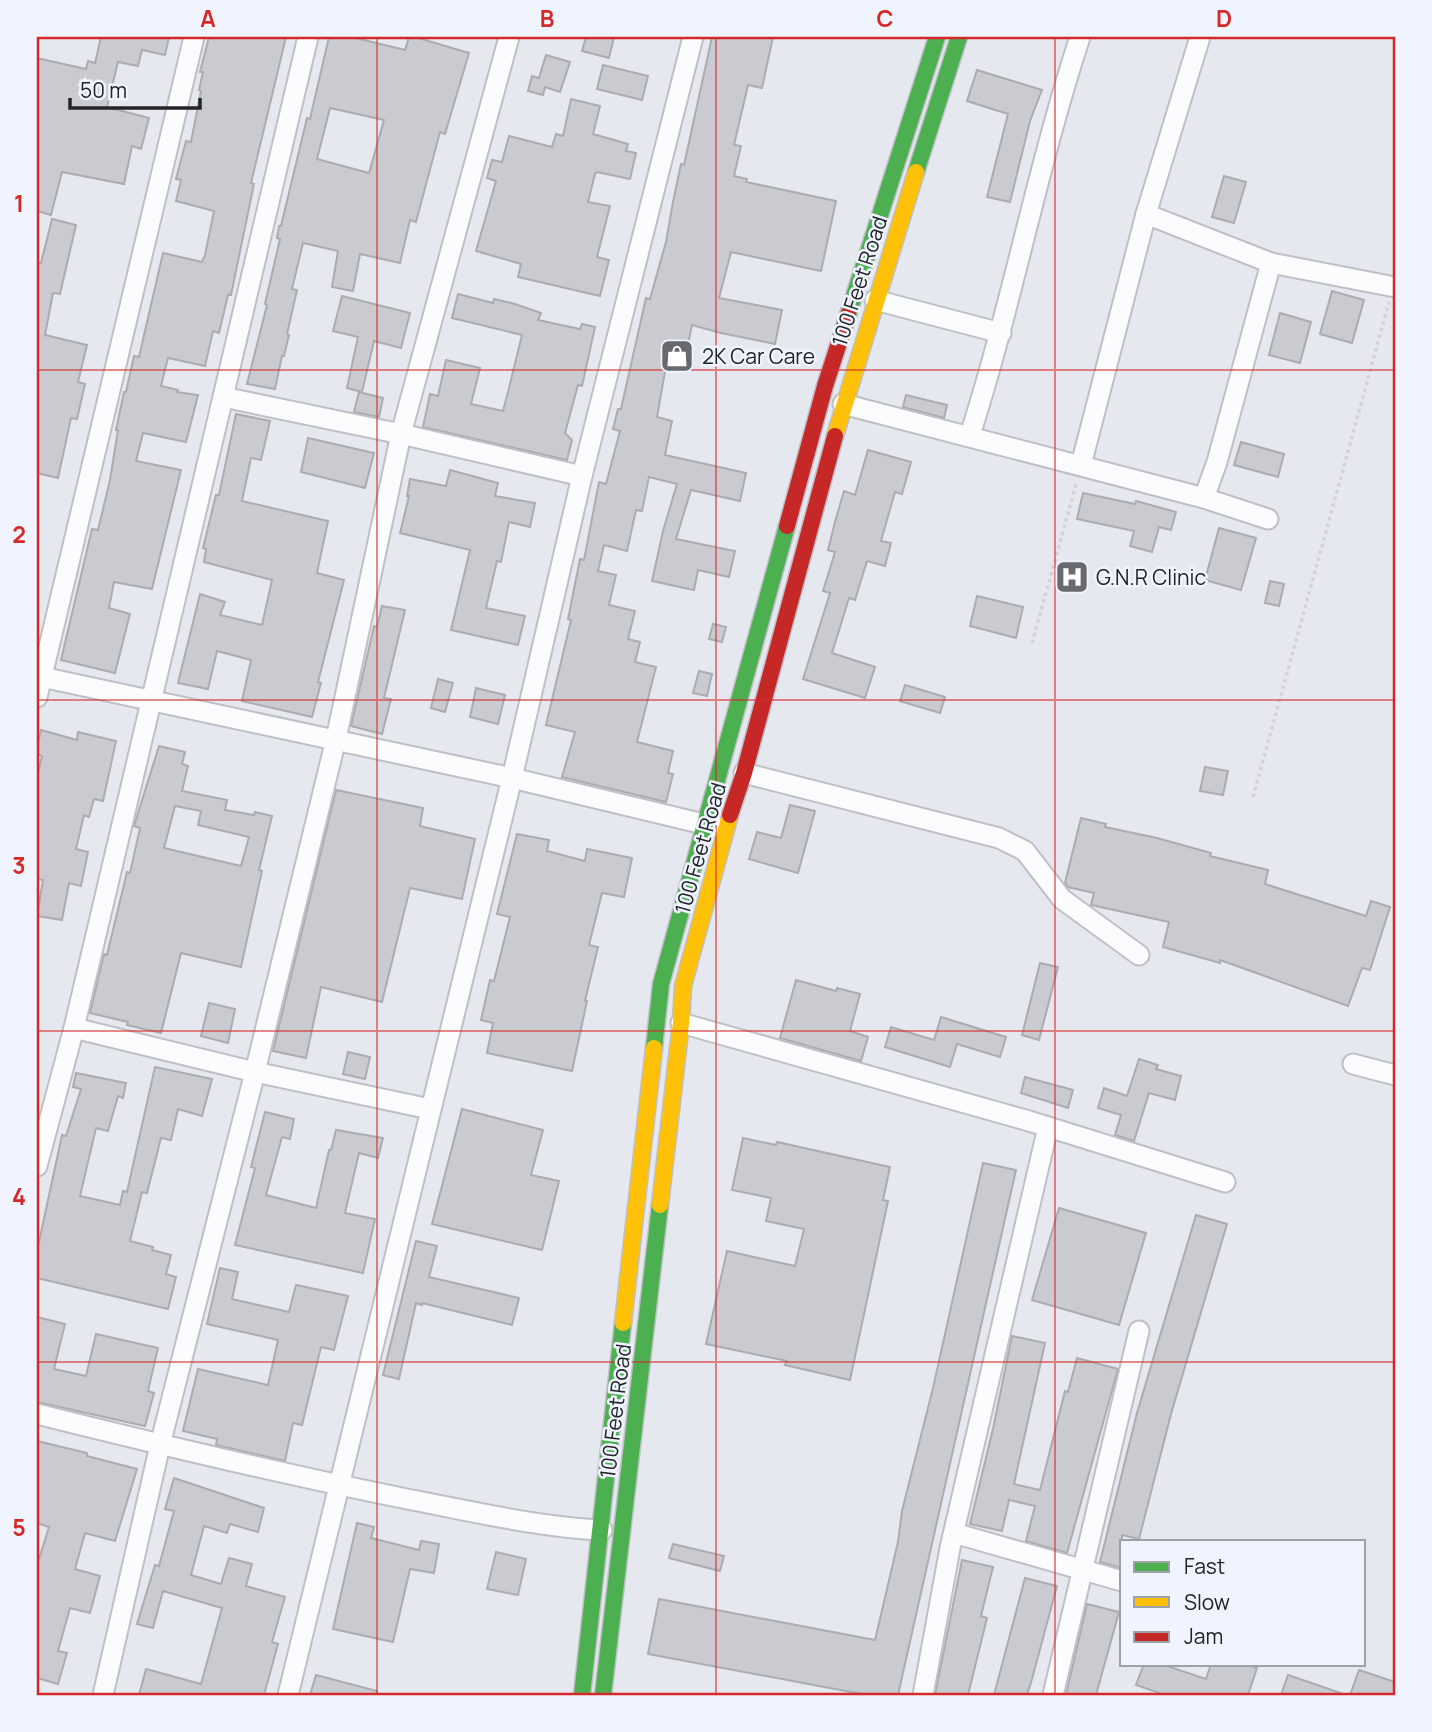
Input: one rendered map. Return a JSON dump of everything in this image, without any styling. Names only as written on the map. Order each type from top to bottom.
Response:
[{"type":"street","points":[[37,697],[39,677],[194,37]]},
{"type":"street","points":[[37,1166],[74,1028],[308,37]]},
{"type":"street","points":[[103,1695],[160,1445],[336,739],[401,434],[509,37]]},
{"type":"street","points":[[288,1695],[512,778],[582,476],[693,37]]},
{"type":"street","name":"100 Feet Road","points":[[582,1695],[661,984],[825,386],[937,37]]},
{"type":"street","name":"100 Feet Road","points":[[603,1695],[681,1023],[683,986],[744,773],[843,404],[958,37]]},
{"type":"street","points":[[970,435],[1001,333],[1056,110],[1080,37]]},
{"type":"street","points":[[1081,466],[1146,214],[1200,37]]},
{"type":"street","points":[[1146,214],[1271,263],[1394,287]]},
{"type":"street","points":[[1204,498],[1217,462],[1271,263]]},
{"type":"street","points":[[875,300],[1001,333]]},
{"type":"street","points":[[223,397],[401,434],[582,476]]},
{"type":"street","points":[[843,404],[1204,498],[1268,519]]},
{"type":"street","points":[[39,677],[512,778],[726,830]]},
{"type":"street","points":[[744,773],[999,838],[1025,851],[1062,899],[1139,955]]},
{"type":"street","points":[[681,1023],[1048,1127],[1225,1182]]},
{"type":"street","points":[[74,1028],[255,1072],[430,1109]]},
{"type":"street","points":[[1353,1064],[1395,1075]]},
{"type":"street","points":[[923,1695],[954,1533],[1048,1127]]},
{"type":"street","points":[[1053,1695],[1139,1331]]},
{"type":"street","points":[[37,1414],[341,1486],[559,1528],[602,1530]]},
{"type":"street","points":[[954,1533],[1120,1580]]},
{"type":"path","points":[[1252,797],[1394,287]]},
{"type":"path","points":[[1032,643],[1081,466]]},
{"type":"building","points":[[101,37],[169,37],[165,55],[142,50],[138,66],[118,62],[107,107],[149,118],[141,149],[132,146],[124,184],[62,172],[51,215],[37,211],[37,58],[86,69],[88,61],[95,63]]},
{"type":"building","points":[[209,37],[286,37],[251,183],[254,184],[231,295],[228,295],[219,333],[213,331],[205,366],[168,358],[161,386],[198,395],[186,442],[143,433],[136,461],[181,470],[152,589],[114,582],[109,608],[130,614],[115,673],[61,660],[92,529],[98,530],[110,480],[124,392],[134,356],[139,357],[163,253],[202,262],[205,255],[214,211],[176,201],[181,180],[176,179],[186,141],[191,142],[201,91],[203,72],[200,72]]},
{"type":"building","points":[[329,37],[352,37],[405,50],[409,37],[415,37],[469,53],[445,134],[440,132],[416,222],[410,220],[400,263],[360,254],[353,291],[332,287],[338,251],[303,243],[292,289],[297,290],[287,334],[289,335],[275,389],[247,384],[267,305],[265,304],[280,239],[277,238],[279,226],[307,118],[310,119]],"holes":[[[330,108],[384,120],[369,173],[317,159]]]},
{"type":"building","points":[[586,37],[614,37],[609,58],[582,51]]},
{"type":"building","points":[[712,37],[773,37],[762,88],[748,85],[734,145],[741,146],[734,176],[747,179],[746,182],[836,201],[821,271],[731,252],[719,298],[782,310],[775,344],[692,325],[684,364],[667,360],[657,417],[672,421],[665,455],[746,473],[740,501],[691,490],[676,539],[735,551],[729,577],[698,570],[694,590],[652,581],[677,484],[649,477],[642,511],[636,510],[627,551],[604,545],[598,571],[616,575],[609,605],[635,611],[628,639],[640,642],[635,662],[656,667],[637,742],[673,751],[668,773],[673,774],[666,802],[562,777],[575,732],[546,725],[571,620],[568,619],[580,559],[584,560],[599,482],[606,484],[620,431],[613,429],[618,409],[621,409],[646,298],[650,299],[666,242],[681,164],[684,165]]},
{"type":"building","points":[[546,55],[570,62],[560,92],[545,87],[543,95],[528,91],[532,76],[539,78]]},
{"type":"building","points":[[603,65],[648,76],[642,100],[597,89]]},
{"type":"building","points":[[977,70],[1042,90],[1030,121],[1010,202],[987,197],[1008,114],[967,101]]},
{"type":"building","points":[[571,99],[600,106],[593,134],[628,144],[626,151],[636,153],[630,179],[597,172],[595,174],[588,202],[610,206],[597,257],[609,260],[600,296],[518,277],[521,264],[476,251],[496,181],[487,178],[492,160],[502,162],[509,136],[552,147],[556,134],[563,136]]},
{"type":"building","points":[[1224,176],[1246,182],[1234,223],[1212,217]]},
{"type":"building","points":[[52,219],[76,225],[60,294],[53,293],[45,335],[87,345],[78,382],[85,384],[77,419],[71,418],[58,478],[37,473],[37,262],[41,263]]},
{"type":"building","points":[[1332,291],[1364,300],[1352,343],[1320,334]]},
{"type":"building","points":[[458,294],[493,303],[494,299],[515,304],[541,313],[538,320],[580,329],[582,324],[595,327],[582,386],[578,385],[565,433],[572,440],[567,460],[423,427],[430,394],[438,396],[446,360],[480,368],[471,404],[503,411],[522,335],[452,318]]},
{"type":"building","points":[[342,296],[410,313],[401,348],[374,341],[362,392],[347,388],[358,337],[333,331]]},
{"type":"building","points":[[1280,313],[1311,322],[1300,363],[1269,355]]},
{"type":"building","points":[[359,392],[383,398],[379,417],[354,412]]},
{"type":"building","points":[[906,395],[947,405],[944,418],[903,407]]},
{"type":"building","points":[[236,414],[270,421],[261,460],[251,458],[242,501],[328,521],[317,573],[344,580],[318,682],[321,683],[312,717],[242,701],[251,660],[217,651],[208,689],[178,683],[200,594],[225,602],[220,615],[262,625],[272,580],[204,562],[206,549],[203,548],[216,495],[219,495]]},
{"type":"building","points":[[308,438],[374,453],[365,488],[301,472]]},
{"type":"building","points":[[1241,442],[1284,454],[1278,477],[1234,465]]},
{"type":"building","points":[[868,450],[911,462],[902,494],[895,492],[881,541],[891,543],[885,566],[867,561],[855,600],[849,598],[832,653],[875,667],[865,698],[803,679],[830,593],[823,591],[835,552],[828,550],[835,522],[844,491],[855,495]]},
{"type":"building","points":[[450,470],[498,483],[495,496],[535,503],[530,527],[509,522],[501,562],[497,561],[486,608],[525,616],[518,645],[451,630],[470,550],[400,533],[409,496],[410,479],[446,486]]},
{"type":"building","points":[[1083,493],[1135,504],[1136,501],[1176,512],[1171,530],[1159,527],[1152,552],[1130,546],[1134,531],[1077,519]]},
{"type":"building","points":[[1219,528],[1256,538],[1241,590],[1205,580]]},
{"type":"building","points":[[1270,581],[1284,584],[1279,606],[1265,603]]},
{"type":"building","points":[[977,596],[1023,607],[1016,638],[970,626]]},
{"type":"building","points":[[382,606],[405,610],[384,698],[391,699],[382,734],[351,726],[374,626],[377,627]]},
{"type":"building","points":[[713,624],[726,627],[722,642],[709,639]]},
{"type":"building","points":[[699,671],[712,674],[707,696],[693,693]]},
{"type":"building","points":[[438,679],[453,683],[445,712],[431,708]]},
{"type":"building","points":[[905,685],[945,697],[940,713],[900,701]]},
{"type":"building","points":[[476,688],[505,695],[498,724],[470,717]]},
{"type":"building","points":[[41,730],[77,740],[78,732],[116,741],[103,801],[94,799],[89,817],[84,815],[76,849],[88,852],[81,886],[69,883],[62,920],[37,916],[43,880],[37,879],[37,777],[42,756],[37,754],[37,748]]},
{"type":"building","points":[[159,746],[185,752],[182,764],[188,766],[182,791],[227,800],[225,810],[272,816],[241,967],[181,953],[161,1033],[90,1013],[127,872],[130,873],[140,828],[134,826]],"holes":[[[175,806],[201,811],[198,825],[249,837],[241,866],[164,848]]]},
{"type":"building","points":[[1205,767],[1228,771],[1223,795],[1200,791]]},
{"type":"building","points":[[336,790],[423,808],[420,826],[475,839],[462,899],[410,888],[382,1002],[321,987],[306,1058],[273,1051]]},
{"type":"building","points":[[790,805],[815,811],[798,873],[749,859],[757,832],[781,838]]},
{"type":"building","points":[[1081,818],[1106,824],[1105,827],[1157,838],[1211,853],[1210,856],[1268,870],[1265,884],[1366,916],[1371,901],[1390,907],[1370,970],[1362,968],[1348,1006],[1220,960],[1220,963],[1163,947],[1169,922],[1091,905],[1094,893],[1068,887],[1065,883]]},
{"type":"building","points":[[517,834],[549,840],[547,851],[585,861],[587,849],[632,858],[624,897],[602,893],[589,945],[598,947],[572,1071],[487,1053],[493,1023],[481,1020],[490,980],[494,981],[510,917],[497,914]]},
{"type":"building","points":[[1040,963],[1058,967],[1039,1040],[1022,1035]]},
{"type":"building","points":[[796,980],[836,991],[837,988],[860,994],[850,1031],[868,1037],[861,1061],[780,1038]]},
{"type":"building","points":[[209,1003],[235,1009],[228,1043],[201,1036]]},
{"type":"building","points":[[941,1017],[1006,1037],[1000,1057],[957,1044],[950,1067],[885,1047],[891,1027],[934,1040]]},
{"type":"building","points":[[348,1052],[370,1057],[365,1079],[343,1074]]},
{"type":"building","points":[[1139,1059],[1158,1065],[1156,1069],[1181,1076],[1175,1100],[1149,1093],[1134,1141],[1115,1135],[1121,1115],[1098,1108],[1104,1088],[1127,1096]]},
{"type":"building","points":[[155,1067],[212,1079],[202,1116],[178,1109],[171,1140],[161,1138],[147,1193],[142,1192],[130,1241],[171,1255],[166,1274],[176,1277],[168,1309],[37,1278],[37,1251],[62,1135],[66,1136],[81,1089],[73,1087],[76,1073],[126,1083],[123,1098],[118,1096],[108,1131],[96,1128],[80,1196],[120,1205],[123,1191],[127,1192]]},
{"type":"building","points":[[1025,1077],[1073,1090],[1068,1108],[1021,1093]]},
{"type":"building","points":[[462,1109],[543,1130],[531,1175],[559,1181],[542,1250],[432,1224]]},
{"type":"building","points":[[265,1112],[294,1119],[290,1139],[282,1137],[266,1195],[316,1208],[336,1130],[383,1138],[378,1158],[359,1153],[345,1213],[375,1219],[363,1273],[235,1245],[255,1168],[251,1167]]},
{"type":"building","points":[[743,1138],[776,1145],[777,1142],[890,1167],[883,1200],[888,1201],[850,1380],[785,1365],[787,1361],[706,1344],[727,1251],[795,1266],[804,1229],[766,1221],[771,1198],[732,1190]]},
{"type":"building","points":[[983,1163],[1016,1170],[898,1695],[867,1695],[648,1654],[659,1599],[875,1640],[898,1542],[902,1511],[933,1388]]},
{"type":"building","points":[[1059,1208],[1146,1233],[1119,1325],[1032,1300]]},
{"type":"building","points":[[1196,1215],[1227,1224],[1171,1414],[1139,1539],[1122,1535],[1120,1567],[1100,1562],[1137,1413]]},
{"type":"building","points":[[416,1241],[437,1246],[429,1277],[519,1298],[512,1325],[416,1303],[399,1379],[383,1375]]},
{"type":"building","points":[[220,1268],[238,1272],[232,1299],[289,1312],[296,1285],[348,1296],[334,1350],[321,1347],[302,1425],[293,1423],[285,1461],[216,1445],[217,1439],[183,1431],[198,1369],[268,1385],[278,1340],[207,1324]]},
{"type":"building","points":[[37,1317],[65,1324],[54,1369],[86,1376],[96,1334],[158,1348],[148,1391],[154,1393],[145,1426],[37,1402]]},
{"type":"building","points":[[1012,1336],[1045,1343],[1014,1484],[1040,1490],[1065,1391],[1068,1392],[1077,1358],[1118,1369],[1067,1553],[1026,1541],[1035,1506],[1009,1500],[1002,1531],[970,1524]]},
{"type":"building","points":[[37,1441],[137,1469],[115,1541],[85,1533],[75,1569],[100,1576],[90,1613],[70,1608],[58,1651],[67,1653],[58,1684],[37,1678],[37,1558],[39,1559],[49,1527],[37,1523]]},
{"type":"building","points":[[174,1478],[264,1508],[258,1532],[230,1524],[227,1533],[204,1526],[191,1575],[221,1584],[229,1558],[252,1564],[246,1586],[285,1597],[272,1642],[278,1644],[264,1695],[139,1695],[146,1669],[201,1684],[222,1608],[163,1591],[153,1628],[137,1624],[155,1565],[159,1566],[174,1511],[165,1509]]},
{"type":"building","points":[[357,1523],[374,1527],[371,1538],[419,1550],[421,1541],[439,1544],[434,1573],[410,1569],[393,1642],[333,1629]]},
{"type":"building","points":[[673,1544],[724,1556],[720,1571],[669,1558]]},
{"type":"building","points":[[496,1552],[526,1559],[518,1595],[487,1589]]},
{"type":"building","points":[[962,1560],[993,1567],[981,1616],[987,1618],[968,1695],[935,1695]]},
{"type":"building","points":[[1025,1578],[1057,1586],[1027,1695],[994,1695]]},
{"type":"building","points":[[1087,1604],[1119,1612],[1096,1695],[1066,1695]]},
{"type":"building","points":[[1143,1666],[1167,1666],[1206,1679],[1210,1666],[1257,1668],[1248,1695],[1165,1695],[1136,1685]]},
{"type":"building","points":[[1359,1670],[1395,1682],[1395,1695],[1350,1695]]},
{"type":"building","points":[[316,1675],[377,1691],[377,1695],[310,1695]]},
{"type":"building","points":[[1288,1675],[1341,1693],[1281,1695]]},
{"type":"traffic: fast","points":[[848,315],[937,37]]},
{"type":"traffic: fast","points":[[916,172],[959,37]]},
{"type":"traffic: fast","points":[[654,1048],[661,984],[787,526]]},
{"type":"traffic: fast","points":[[603,1695],[660,1205]]},
{"type":"traffic: fast","points":[[582,1695],[623,1323]]},
{"type":"traffic: slow","points":[[835,436],[916,172]]},
{"type":"traffic: slow","points":[[660,1205],[683,986],[730,815]]},
{"type":"traffic: slow","points":[[623,1323],[654,1048]]},
{"type":"traffic: jam","points":[[787,526],[825,386],[848,315]]},
{"type":"traffic: jam","points":[[730,815],[744,773],[835,436]]},
{"type":"place","name":"2K Car Care","points":[[677,356]]},
{"type":"place","name":"G.N.R Clinic","points":[[1072,577]]}]
